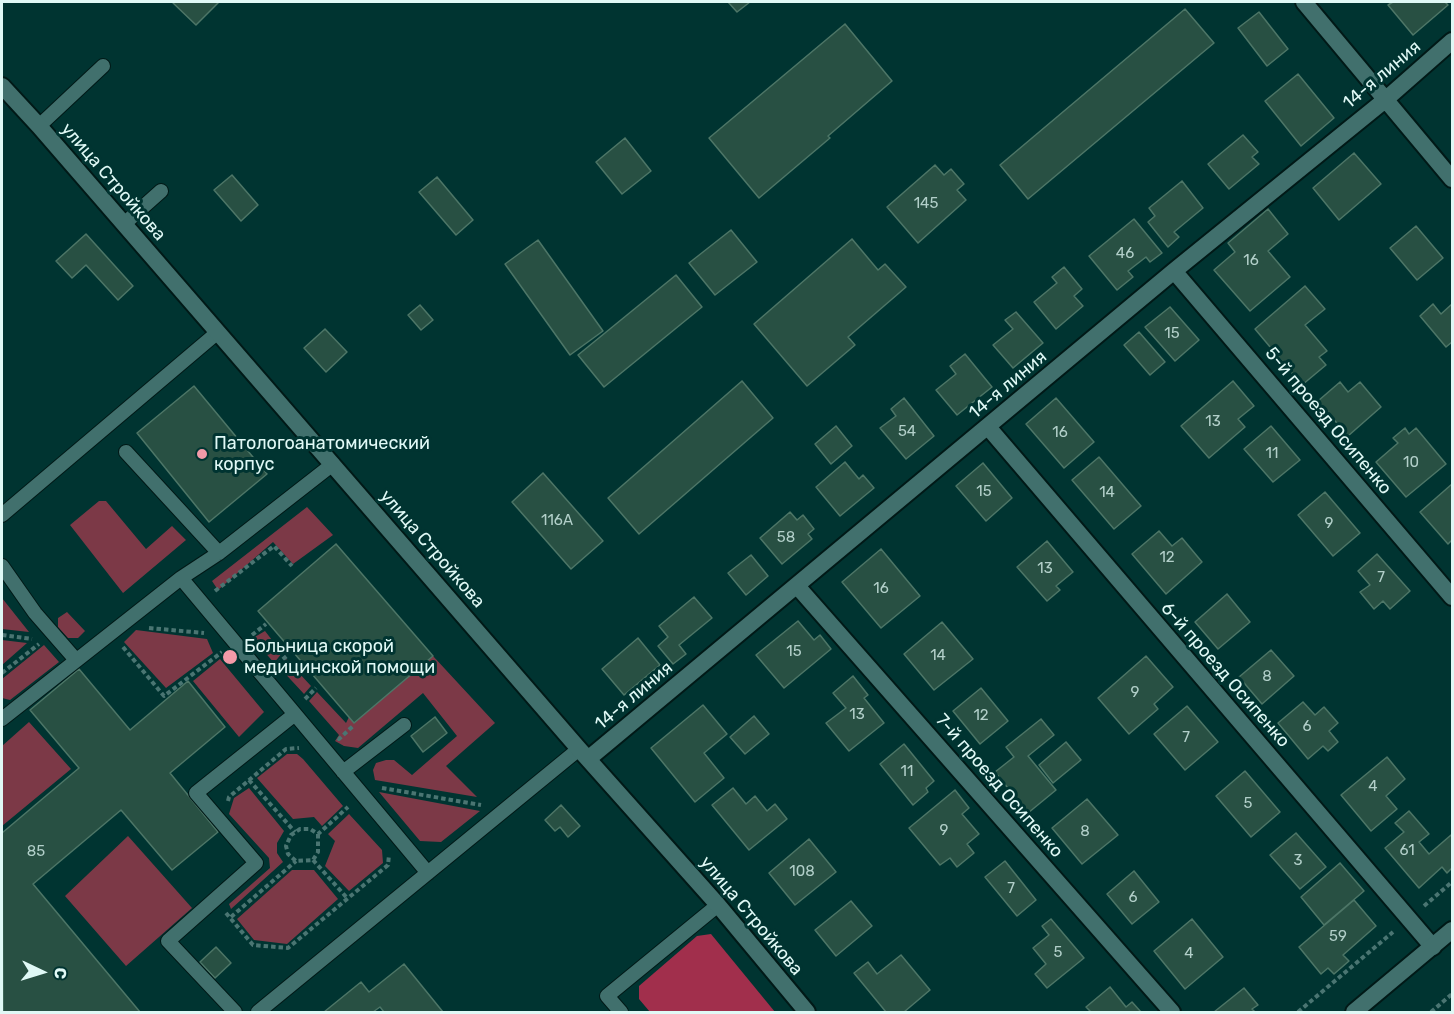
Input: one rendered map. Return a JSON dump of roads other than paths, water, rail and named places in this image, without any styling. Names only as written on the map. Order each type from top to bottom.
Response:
[{"type":"street","points":[[1304,2],[1452,179]]},
{"type":"street","name":"14-я линия","points":[[584,754],[797,586],[1452,41]]},
{"type":"street","name":"улица Стройкова","points":[[2,86],[718,905],[807,1012]]},
{"type":"street","name":"5-й проезд Осипенко","points":[[1174,271],[1452,597]]},
{"type":"street","name":"6-й проезд Осипенко","points":[[988,428],[1433,947]]},
{"type":"street","name":"7-й проезд Осипенко","points":[[797,586],[1172,1012]]},
{"type":"street","points":[[1354,1012],[1452,930]]},
{"type":"lane","points":[[39,126],[103,66]]},
{"type":"lane","points":[[124,224],[162,191]]},
{"type":"lane","points":[[2,515],[218,332]]},
{"type":"lane","points":[[126,452],[219,553]]},
{"type":"lane","points":[[2,719],[181,578],[219,553],[333,464]]},
{"type":"lane","points":[[2,566],[35,613],[76,660]]},
{"type":"lane","points":[[181,578],[428,873]]},
{"type":"lane","points":[[235,1012],[168,941],[256,862],[196,793],[295,714]]},
{"type":"lane","points":[[343,772],[404,725]]},
{"type":"lane","points":[[258,1012],[506,809],[584,754]]},
{"type":"lane","points":[[621,1012],[607,996],[718,905]]},
{"type":"place","name":"Патологоанатомический корпус","points":[[202,454]]},
{"type":"place","name":"Больница скорой медицинской помощи","points":[[230,657]]}]
